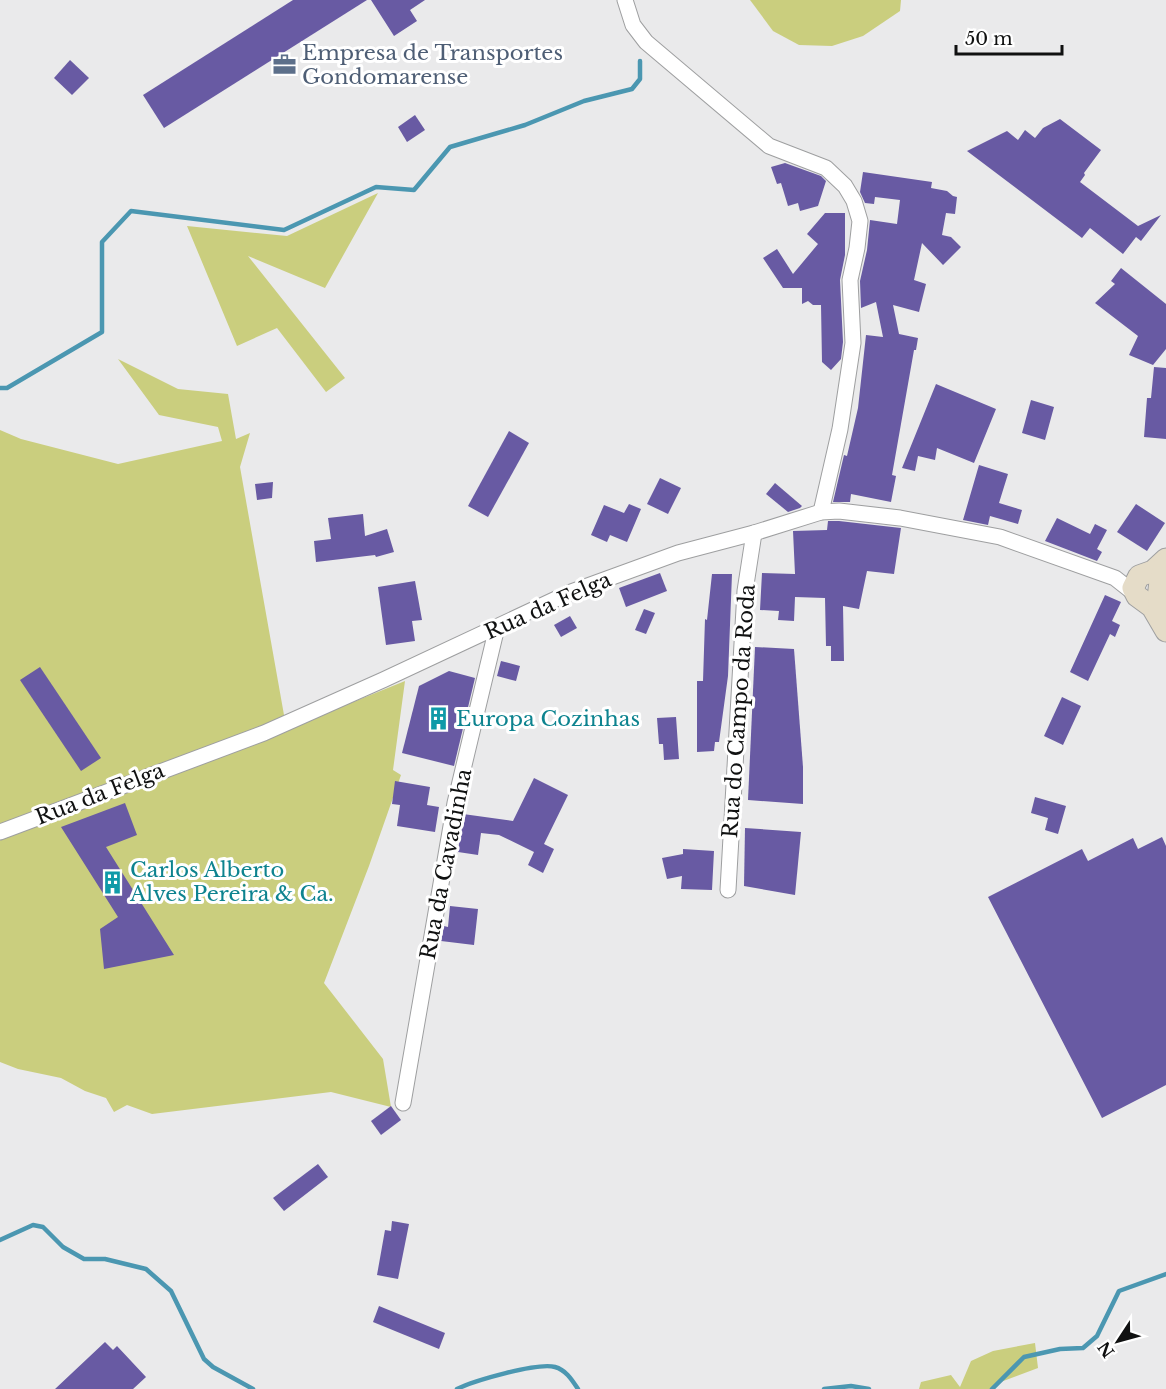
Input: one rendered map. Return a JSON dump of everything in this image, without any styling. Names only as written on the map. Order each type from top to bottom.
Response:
[{"type":"street","points":[[625,0],[633,25],[646,42],[769,146],[826,168],[845,186],[854,201],[860,221],[850,280],[853,343],[840,429],[821,512]]},
{"type":"street","name":"Rua da Felga","points":[[0,832],[264,733],[571,592],[678,553],[821,512],[838,511],[900,518],[1000,537],[1147,587]]},
{"type":"street","name":"Rua do Campo da Roda","points":[[728,890],[745,591],[754,533]]},
{"type":"street","points":[[1164,627],[1147,587],[1166,560]]},
{"type":"street","name":"Rua da Cavadinha","points":[[403,1103],[455,803],[497,627]]},
{"type":"green space","points":[[750,0],[901,0],[900,11],[863,36],[832,46],[799,45],[773,31]]},
{"type":"green space","points":[[378,193],[325,288],[248,256],[345,378],[326,392],[277,328],[237,346],[187,226],[287,236]]},
{"type":"green space","points":[[118,359],[178,389],[228,394],[236,439],[250,433],[240,467],[283,718],[294,726],[405,681],[393,770],[401,775],[324,983],[383,1059],[391,1107],[331,1092],[152,1114],[127,1105],[114,1112],[106,1098],[85,1091],[61,1078],[18,1069],[0,1062],[0,430],[21,439],[118,464],[222,441],[218,427],[159,415]]},
{"type":"green space","points":[[1035,1343],[1038,1368],[998,1383],[995,1389],[919,1389],[921,1382],[951,1375],[960,1387],[971,1361],[993,1351]]},
{"type":"building","points":[[293,0],[367,0],[164,128],[143,95]]},
{"type":"building","points":[[371,0],[425,0],[410,10],[417,21],[394,36]]},
{"type":"building","points":[[70,60],[89,78],[72,95],[54,78]]},
{"type":"building","points":[[415,115],[425,130],[407,142],[398,127]]},
{"type":"building","points":[[1060,119],[1101,150],[1080,182],[1138,226],[1161,215],[1141,241],[1136,237],[1123,254],[1090,228],[1082,238],[967,151],[1007,131],[1018,140],[1025,130],[1035,138],[1043,128]]},
{"type":"building","points":[[785,163],[821,176],[826,181],[818,206],[800,211],[798,203],[788,206],[781,183],[777,184],[771,167]]},
{"type":"building","points":[[863,172],[932,182],[931,188],[947,191],[957,197],[955,214],[946,213],[942,235],[951,237],[961,247],[943,265],[922,243],[914,280],[926,284],[919,312],[893,305],[899,334],[918,338],[892,475],[896,476],[891,502],[851,494],[850,502],[833,502],[858,408],[866,335],[883,337],[876,302],[861,308],[860,281],[867,250],[870,220],[897,224],[900,200],[875,197],[874,204],[865,203],[860,192]]},
{"type":"building","points":[[825,213],[845,213],[845,255],[840,280],[843,342],[841,359],[831,370],[822,362],[821,305],[813,305],[808,301],[802,304],[802,288],[783,288],[763,258],[777,249],[793,274],[818,244],[807,234]]},
{"type":"building","points":[[1121,268],[1166,304],[1166,349],[1153,365],[1129,355],[1138,336],[1095,303],[1115,284],[1111,281]]},
{"type":"building","points":[[1154,367],[1166,368],[1166,439],[1144,437],[1147,398],[1151,398]]},
{"type":"building","points":[[936,384],[996,409],[974,463],[937,448],[935,460],[918,456],[915,471],[902,468]]},
{"type":"building","points":[[1031,400],[1054,407],[1045,440],[1022,433]]},
{"type":"building","points":[[509,431],[529,443],[488,517],[468,506]]},
{"type":"building","points":[[979,465],[1008,474],[999,503],[1022,510],[1018,524],[990,516],[988,525],[963,520]]},
{"type":"building","points":[[660,478],[681,488],[668,514],[647,504]]},
{"type":"building","points":[[273,482],[272,498],[257,500],[255,484]]},
{"type":"building","points":[[775,483],[802,506],[788,512],[766,494]]},
{"type":"building","points":[[629,504],[641,509],[627,542],[610,535],[607,542],[591,535],[604,505],[624,513]]},
{"type":"building","points":[[1136,504],[1165,523],[1147,551],[1117,532]]},
{"type":"building","points":[[363,514],[365,536],[387,529],[394,552],[376,557],[375,555],[316,562],[314,541],[331,539],[328,518]]},
{"type":"building","points":[[1057,518],[1090,534],[1095,524],[1107,530],[1097,549],[1102,552],[1097,561],[1045,541]]},
{"type":"building","points":[[828,521],[901,528],[894,574],[867,571],[859,609],[843,606],[844,661],[831,661],[831,646],[826,646],[825,598],[795,597],[794,621],[778,620],[779,611],[760,610],[762,573],[795,574],[793,531],[827,530]]},
{"type":"building","points":[[660,573],[667,591],[626,607],[619,588]]},
{"type":"building","points":[[712,574],[732,574],[728,676],[719,742],[715,742],[714,751],[697,752],[697,681],[703,681],[705,619],[707,620]]},
{"type":"building","points":[[415,581],[422,620],[412,621],[415,641],[386,645],[378,587]]},
{"type":"building","points":[[1105,595],[1121,602],[1112,621],[1120,625],[1115,637],[1110,634],[1088,681],[1070,672]]},
{"type":"building","points":[[644,609],[655,613],[646,634],[635,630]]},
{"type":"building","points":[[570,616],[577,628],[561,637],[554,625]]},
{"type":"building","points":[[755,647],[794,649],[803,767],[803,804],[748,800]]},
{"type":"building","points":[[501,661],[520,666],[516,681],[497,676]]},
{"type":"building","points":[[40,667],[101,758],[81,771],[20,680]]},
{"type":"building","name":"Europa Cozinhas","points":[[449,671],[475,678],[454,766],[402,753],[419,686]]},
{"type":"building","points":[[1062,697],[1081,706],[1063,745],[1044,736]]},
{"type":"building","points":[[676,717],[679,759],[664,760],[663,744],[659,744],[657,718]]},
{"type":"building","points":[[534,778],[568,795],[544,844],[554,849],[543,873],[528,865],[534,852],[499,835],[481,833],[478,855],[458,852],[463,814],[513,821]]},
{"type":"building","points":[[395,781],[430,787],[427,805],[439,807],[435,832],[397,826],[400,805],[392,804]]},
{"type":"building","points":[[1035,797],[1066,806],[1058,834],[1045,830],[1048,818],[1031,813]]},
{"type":"building","name":"Carlos Alberto Alves Pereira & Ca.","points":[[125,803],[137,835],[106,847],[174,955],[104,969],[100,929],[118,917],[61,827]]},
{"type":"building","points":[[745,828],[801,832],[795,895],[744,886]]},
{"type":"building","points":[[1162,837],[1166,846],[1166,1085],[1102,1118],[988,897],[1082,849],[1088,861],[1133,838],[1138,849]]},
{"type":"building","points":[[683,849],[714,851],[712,890],[681,889],[682,876],[667,879],[662,858],[683,854]]},
{"type":"building","points":[[450,906],[478,909],[474,945],[441,941],[444,926],[448,927]]},
{"type":"building","points":[[391,1106],[401,1120],[381,1135],[371,1121]]},
{"type":"building","points":[[318,1164],[328,1177],[284,1211],[273,1198]]},
{"type":"building","points":[[392,1221],[409,1224],[398,1279],[377,1275],[385,1230],[391,1231]]},
{"type":"building","points":[[379,1306],[445,1333],[439,1349],[373,1322]]},
{"type":"building","points":[[105,1342],[113,1350],[117,1346],[146,1377],[133,1389],[55,1389]]},
{"type":"waterway","points":[[0,388],[7,388],[102,332],[102,242],[131,211],[284,230],[376,187],[414,190],[450,147],[525,125],[584,101],[632,89],[640,79],[640,61]]},
{"type":"waterway","points":[[0,1240],[33,1225],[43,1227],[63,1247],[84,1259],[105,1259],[146,1269],[171,1291],[204,1359],[213,1367],[253,1389]]},
{"type":"waterway","points":[[992,1389],[1024,1357],[1060,1349],[1083,1348],[1097,1336],[1119,1291],[1166,1274]]},
{"type":"waterway","points":[[457,1389],[506,1373],[547,1366],[562,1370],[578,1389]]},
{"type":"waterway","points":[[824,1389],[851,1386],[869,1389]]},
{"type":"place","name":"Empresa de Transportes Gondomarense","points":[[284,65]]},
{"type":"place","name":"Europa Cozinhas","points":[[438,719]]},
{"type":"place","name":"Carlos Alberto Alves Pereira & Ca.","points":[[112,882]]}]
